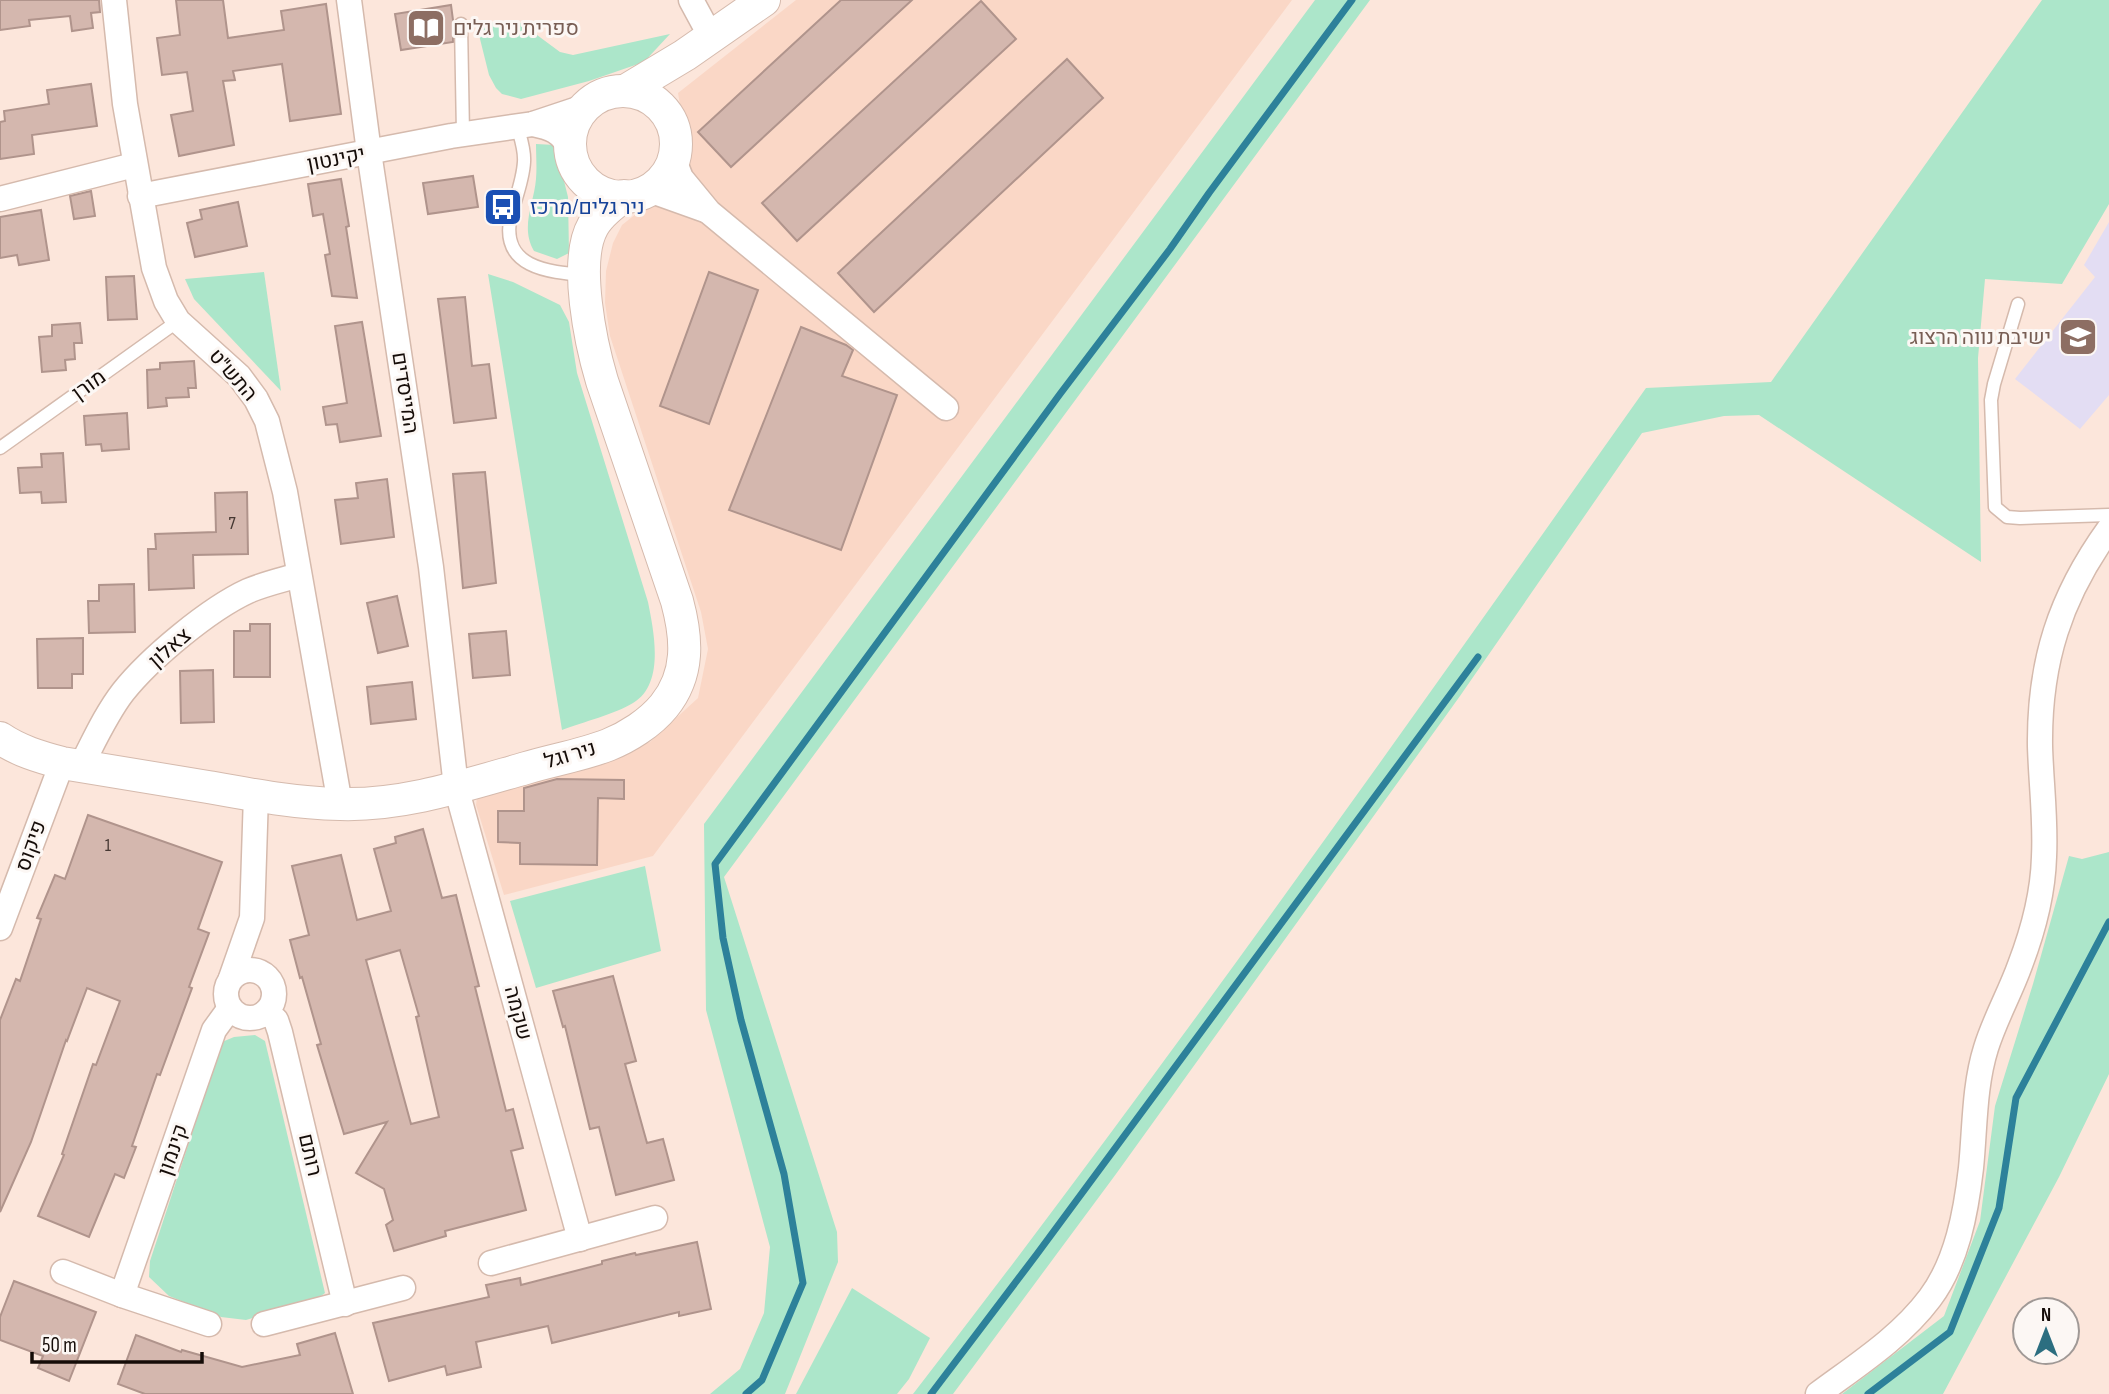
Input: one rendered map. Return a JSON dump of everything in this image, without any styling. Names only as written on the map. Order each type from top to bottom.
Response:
[{"type":"street","name":"התש\"ט","points":[[114,0],[134,165],[154,268],[166,301],[178,321],[239,376],[256,398],[267,421],[285,492],[340,804]]},
{"type":"street","name":"המייסדים","points":[[349,0],[369,152],[432,567],[456,788]]},
{"type":"street","points":[[691,0],[711,37]]},
{"type":"street","points":[[625,91],[685,55],[764,0]]},
{"type":"street","points":[[669,116],[668,88],[673,71],[685,55]]},
{"type":"street","points":[[525,124],[552,128],[562,135],[576,162],[598,190],[615,196],[636,193],[662,180],[674,160],[676,132],[669,116],[657,103],[642,94],[625,91],[607,93],[579,114],[572,130],[576,162]]},
{"type":"street","name":"יקינטון","points":[[139,196],[525,124],[587,106]]},
{"type":"street","points":[[674,160],[681,178],[709,212],[946,408]]},
{"type":"street","name":"ניר וגל","points":[[576,162],[586,262]]},
{"type":"street","points":[[0,199],[134,165]]},
{"type":"street","points":[[636,193],[709,212]]},
{"type":"street","name":"ניר וגל","points":[[0,738],[23,751],[71,765],[256,795],[340,804],[373,803],[456,788],[608,745],[631,734],[650,720],[675,690],[683,667],[684,628],[593,352],[585,293],[587,240],[593,226],[611,205],[636,193]]},
{"type":"street","points":[[1818,1394],[1906,1325],[1931,1296],[1959,1236],[1967,1196],[1978,1084],[1986,1049],[2020,965],[2041,889],[2044,857],[2040,746],[2043,679],[2063,608],[2077,579],[2109,529]]},
{"type":"street","name":"צאלון","points":[[71,765],[123,692],[150,664],[218,608],[246,592],[299,575]]},
{"type":"street","name":"פיקוס","points":[[0,928],[71,765]]},
{"type":"street","name":"שקמה","points":[[456,788],[580,1238]]},
{"type":"street","points":[[252,918],[225,993],[230,1008],[236,1014],[251,1018],[266,1012],[274,998],[252,918],[256,795]]},
{"type":"street","points":[[231,978],[237,973],[252,970],[260,972],[271,982]]},
{"type":"street","name":"קינמון","points":[[122,1295],[214,1030],[230,1008]]},
{"type":"street","name":"רותם","points":[[266,1012],[276,1020],[280,1032],[345,1304]]},
{"type":"street","points":[[491,1263],[655,1217]]},
{"type":"street","points":[[63,1272],[209,1324]]},
{"type":"street","points":[[264,1324],[403,1288]]},
{"type":"lane","points":[[461,24],[463,134]]},
{"type":"lane","points":[[525,124],[524,162],[509,229],[512,244],[532,266],[547,271],[586,262]]},
{"type":"lane","points":[[2018,304],[1991,400],[1995,507],[2007,517],[2109,516]]},
{"type":"lane","name":"מורן","points":[[0,448],[178,321]]},
{"type":"shaded area","points":[[796,0],[1292,0],[653,856],[504,895],[476,805],[478,790],[650,742],[698,698],[708,649],[701,612],[610,336],[605,303],[606,271],[613,243],[622,225],[670,187],[686,163],[686,140],[678,93]]},
{"type":"shaded area","name":"ישיבת נווה הרצוג","points":[[2109,222],[2109,395],[2080,429],[2015,379],[2095,277],[2084,265]]},
{"type":"green space","points":[[1315,0],[1370,0],[724,877],[837,1232],[838,1262],[785,1394],[710,1394],[740,1369],[764,1313],[770,1247],[706,1010],[704,824]]},
{"type":"green space","points":[[2042,0],[2109,0],[2109,204],[2062,284],[1985,279],[1978,358],[1981,562],[1759,415],[1724,416],[1642,433],[1460,696],[1116,1174],[953,1394],[913,1394],[1008,1271],[1193,1021],[1376,769],[1646,388],[1771,382]]},
{"type":"green space","points":[[518,21],[560,52],[573,55],[670,34],[644,62],[589,81],[521,99],[502,94],[496,88],[489,75],[476,23]]},
{"type":"green space","points":[[536,144],[555,145],[568,197],[569,253],[557,259],[534,251],[528,233],[536,179]]},
{"type":"green space","points":[[264,272],[281,391],[194,299],[185,279]]},
{"type":"green space","points":[[488,274],[513,282],[560,305],[569,322],[577,373],[648,602],[653,628],[653,671],[643,694],[617,711],[562,730]]},
{"type":"green space","points":[[2109,852],[2109,1074],[2059,1177],[1943,1394],[1842,1394],[1944,1316],[1980,1221],[1995,1106],[2069,856],[2082,859]]},
{"type":"green space","points":[[645,866],[661,951],[536,988],[510,901]]},
{"type":"green space","points":[[255,1035],[265,1041],[325,1293],[317,1299],[246,1320],[221,1317],[169,1296],[149,1277],[150,1261],[222,1042],[234,1037]]},
{"type":"green space","points":[[852,1288],[930,1338],[909,1379],[897,1394],[796,1394]]},
{"type":"building","points":[[0,0],[99,0],[100,12],[91,13],[93,28],[72,31],[70,16],[29,20],[30,26],[0,30]]},
{"type":"building","points":[[176,0],[223,0],[228,38],[284,30],[281,11],[326,4],[341,114],[290,121],[282,64],[233,71],[235,80],[223,81],[234,145],[179,156],[171,115],[193,111],[187,72],[162,75],[157,38],[180,35]]},
{"type":"building","points":[[841,0],[912,0],[731,167],[698,132]]},
{"type":"building","points":[[981,1],[1016,39],[797,241],[762,203]]},
{"type":"building","name":"ספרית ניר גלים","points":[[451,5],[453,42],[401,50],[395,14]]},
{"type":"building","points":[[1067,59],[1103,98],[874,312],[838,273]]},
{"type":"building","points":[[91,84],[97,126],[32,135],[34,154],[0,159],[0,122],[5,121],[4,111],[49,104],[47,90]]},
{"type":"building","points":[[473,176],[478,207],[428,214],[423,183]]},
{"type":"building","points":[[341,179],[357,298],[332,296],[325,255],[330,254],[323,214],[313,216],[308,184]]},
{"type":"building","points":[[91,191],[95,216],[74,219],[70,196]]},
{"type":"building","points":[[238,202],[247,246],[195,257],[187,223],[202,219],[200,210]]},
{"type":"building","points":[[41,210],[49,260],[19,265],[17,255],[0,258],[0,217]]},
{"type":"building","points":[[709,272],[758,290],[709,424],[660,406]]},
{"type":"building","points":[[134,276],[137,319],[108,320],[106,277]]},
{"type":"building","points":[[465,297],[472,366],[489,364],[496,418],[454,423],[438,299]]},
{"type":"building","points":[[362,322],[381,436],[340,442],[337,424],[326,425],[323,407],[347,403],[335,326]]},
{"type":"building","points":[[80,323],[82,343],[74,343],[75,359],[65,360],[66,370],[42,372],[39,337],[52,336],[52,325]]},
{"type":"building","points":[[801,327],[853,350],[842,376],[897,395],[841,550],[729,510]]},
{"type":"building","points":[[194,361],[196,388],[188,388],[189,397],[166,398],[167,406],[148,408],[147,370],[160,369],[160,363]]},
{"type":"building","points":[[127,413],[129,449],[102,451],[101,444],[86,445],[84,416]]},
{"type":"building","points":[[63,453],[66,502],[42,503],[41,492],[20,493],[18,468],[42,467],[41,454]]},
{"type":"building","points":[[485,472],[496,583],[463,588],[453,474]]},
{"type":"building","points":[[387,479],[394,537],[341,544],[335,500],[358,498],[356,483]]},
{"type":"building","points":[[247,492],[248,554],[193,555],[194,588],[149,590],[148,549],[156,549],[155,534],[216,532],[215,493]]},
{"type":"building","points":[[134,584],[135,632],[89,633],[88,601],[99,601],[99,585]]},
{"type":"building","points":[[397,596],[408,646],[378,653],[367,603]]},
{"type":"building","points":[[250,624],[270,624],[270,677],[234,677],[234,631],[250,631]]},
{"type":"building","points":[[506,631],[510,675],[473,678],[469,634]]},
{"type":"building","points":[[83,638],[83,674],[72,674],[72,688],[38,688],[37,639]]},
{"type":"building","points":[[213,670],[214,722],[181,723],[180,671]]},
{"type":"building","points":[[412,682],[416,719],[371,724],[367,687]]},
{"type":"building","points":[[557,779],[624,780],[624,799],[598,798],[597,865],[520,864],[520,843],[498,842],[498,811],[524,811],[524,788]]},
{"type":"building","points":[[88,815],[222,862],[198,929],[209,933],[189,987],[192,988],[160,1075],[157,1074],[132,1146],[136,1147],[124,1178],[115,1174],[89,1237],[38,1216],[64,1155],[62,1154],[93,1064],[96,1065],[120,1001],[87,988],[31,1142],[0,1212],[0,1020],[16,979],[20,981],[41,919],[37,918],[55,875],[65,879]]},
{"type":"building","points":[[423,829],[442,898],[456,895],[479,986],[475,987],[506,1111],[513,1109],[523,1148],[511,1151],[526,1210],[445,1231],[446,1236],[394,1251],[386,1225],[393,1220],[384,1189],[356,1173],[387,1122],[344,1134],[317,1045],[321,1044],[290,940],[309,935],[292,866],[341,855],[357,920],[391,911],[374,849],[396,843],[395,837]],"holes":[[[400,950],[419,1016],[416,1017],[439,1117],[411,1124],[366,960]]]},
{"type":"building","points":[[613,976],[636,1061],[625,1064],[647,1143],[663,1139],[674,1180],[616,1195],[599,1127],[590,1129],[565,1026],[563,1027],[553,991]]},
{"type":"building","points":[[697,1242],[711,1309],[679,1316],[679,1312],[552,1343],[548,1326],[476,1342],[481,1367],[447,1375],[445,1366],[389,1381],[373,1323],[489,1297],[486,1285],[520,1278],[521,1285],[602,1264],[602,1261]]},
{"type":"building","points":[[14,1281],[96,1312],[69,1381],[38,1368],[43,1356],[0,1340],[0,1317]]},
{"type":"building","points":[[335,1333],[353,1394],[145,1394],[118,1384],[136,1335],[181,1352],[182,1350],[242,1367],[300,1355],[297,1344]]},
{"type":"waterway","points":[[746,1394],[762,1380],[803,1283],[784,1174],[741,1020],[723,938],[715,864],[1352,0]]},
{"type":"waterway","points":[[931,1394],[1478,657]]},
{"type":"waterway","points":[[1868,1394],[1950,1332],[1999,1208],[2016,1098],[2109,922]]},
{"type":"place","name":"ספרית ניר גלים","points":[[426,28]]},
{"type":"place","name":"ניר גלים/מרכז","points":[[503,207]]},
{"type":"place","name":"ישיבת נווה הרצוג","points":[[2078,337]]}]
